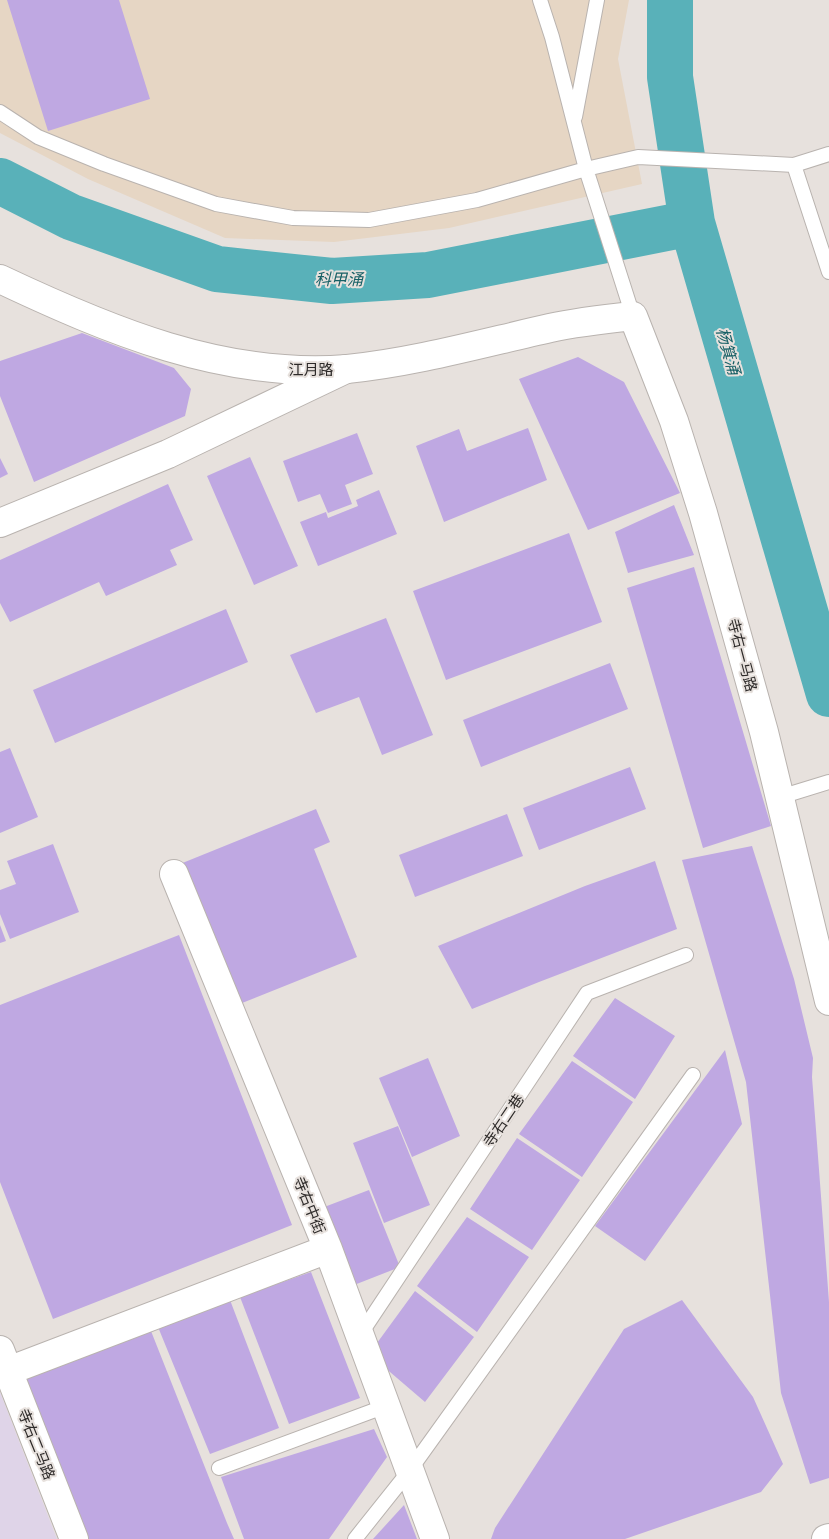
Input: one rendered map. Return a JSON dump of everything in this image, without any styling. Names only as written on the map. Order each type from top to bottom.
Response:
[{"type":"street","name":"江月路","points":[[0,279],[70,312],[119,331],[195,354],[240,365],[291,370],[346,369],[419,358],[552,328],[630,307]]},
{"type":"street","name":"寺右一马路","points":[[630,307],[674,421],[703,513],[780,797],[829,1001]]},
{"type":"street","points":[[0,523],[168,454],[346,369]]},
{"type":"street","name":"寺右中街","points":[[174,874],[328,1249],[435,1539]]},
{"type":"street","points":[[4,1360],[328,1249]]},
{"type":"street","name":"寺右二马路","points":[[4,1360],[74,1539]]},
{"type":"lane","points":[[540,0],[552,37],[586,169],[630,307]]},
{"type":"lane","points":[[574,122],[597,0]]},
{"type":"lane","points":[[0,112],[38,137],[104,164],[216,204],[293,218],[369,220],[477,200],[586,169],[638,158],[794,165],[829,154]]},
{"type":"lane","points":[[794,165],[829,272]]},
{"type":"lane","points":[[780,797],[829,782]]},
{"type":"lane","name":"寺右二巷","points":[[360,1335],[587,993],[686,955]]},
{"type":"lane","points":[[355,1539],[410,1470],[693,1075]]},
{"type":"lane","points":[[219,1468],[386,1406]]},
{"type":"shaded area","points":[[0,0],[629,0],[618,59],[642,184],[449,228],[334,242],[225,238],[88,179],[0,133]]},
{"type":"shaded area","points":[[0,1392],[57,1539],[0,1539]]},
{"type":"building","points":[[7,0],[119,0],[150,99],[48,131]]},
{"type":"building","points":[[82,333],[174,368],[191,389],[185,416],[34,482],[0,396],[0,361]]},
{"type":"building","points":[[578,357],[624,382],[680,493],[588,530],[519,379]]},
{"type":"building","points":[[528,428],[547,480],[444,522],[416,446],[459,429],[467,451]]},
{"type":"building","points":[[357,433],[373,474],[345,485],[352,504],[328,513],[320,494],[298,502],[283,461]]},
{"type":"building","points":[[250,457],[298,566],[254,585],[207,476]]},
{"type":"building","points":[[0,458],[8,474],[0,478]]},
{"type":"building","points":[[168,484],[193,540],[170,550],[177,565],[106,596],[99,582],[10,622],[0,603],[0,560]]},
{"type":"building","points":[[379,490],[397,534],[318,566],[300,522],[326,512],[328,518],[358,506],[356,500]]},
{"type":"building","points":[[674,505],[694,555],[628,573],[615,532]]},
{"type":"building","points":[[569,533],[602,622],[446,680],[413,591]]},
{"type":"building","points":[[694,567],[771,826],[703,848],[627,588]]},
{"type":"building","points":[[226,609],[248,662],[55,743],[33,690]]},
{"type":"building","points":[[386,618],[433,735],[382,755],[359,697],[316,713],[290,655]]},
{"type":"building","points":[[610,663],[628,709],[481,767],[463,720]]},
{"type":"building","points":[[10,748],[38,817],[0,833],[0,752]]},
{"type":"building","points":[[630,767],[646,809],[539,850],[523,808]]},
{"type":"building","points":[[316,809],[330,842],[314,849],[357,957],[237,1005],[180,864]]},
{"type":"building","points":[[507,814],[523,856],[415,897],[399,855]]},
{"type":"building","points":[[53,844],[79,912],[10,939],[0,914],[0,890],[16,884],[7,861]]},
{"type":"building","points":[[752,846],[794,979],[813,1058],[812,1077],[829,1302],[829,1478],[810,1484],[781,1393],[746,1082],[682,860]]},
{"type":"building","points":[[655,861],[677,929],[472,1009],[438,946],[585,886]]},
{"type":"building","points":[[0,925],[6,941],[0,943]]},
{"type":"building","points":[[179,935],[292,1225],[53,1319],[0,1182],[0,1005]]},
{"type":"building","points":[[615,998],[675,1036],[635,1099],[573,1056]]},
{"type":"building","points":[[725,1050],[742,1124],[645,1261],[595,1226]]},
{"type":"building","points":[[428,1058],[460,1136],[412,1157],[379,1078]]},
{"type":"building","points":[[572,1061],[633,1102],[582,1177],[519,1134]]},
{"type":"building","points":[[398,1126],[430,1205],[384,1223],[353,1143]]},
{"type":"building","points":[[517,1138],[580,1180],[532,1250],[470,1209]]},
{"type":"building","points":[[369,1190],[400,1267],[349,1287],[319,1209]]},
{"type":"building","points":[[467,1217],[529,1257],[477,1332],[417,1286]]},
{"type":"building","points":[[311,1272],[360,1398],[289,1424],[240,1297]]},
{"type":"building","points":[[415,1291],[474,1337],[425,1402],[369,1354]]},
{"type":"building","points":[[230,1300],[279,1428],[210,1454],[158,1327]]},
{"type":"building","points":[[682,1300],[753,1397],[783,1464],[761,1492],[625,1539],[491,1539],[495,1528],[624,1329]]},
{"type":"building","points":[[149,1326],[234,1539],[84,1539],[20,1378]]},
{"type":"building","points":[[374,1429],[387,1457],[329,1539],[244,1539],[221,1477]]},
{"type":"building","points":[[404,1505],[417,1539],[373,1539]]},
{"type":"waterway","name":"杨箕涌","points":[[670,0],[670,77],[692,223],[829,694]]},
{"type":"waterway","name":"科甲涌","points":[[0,181],[71,217],[217,269],[332,281],[428,275],[692,223]]}]
